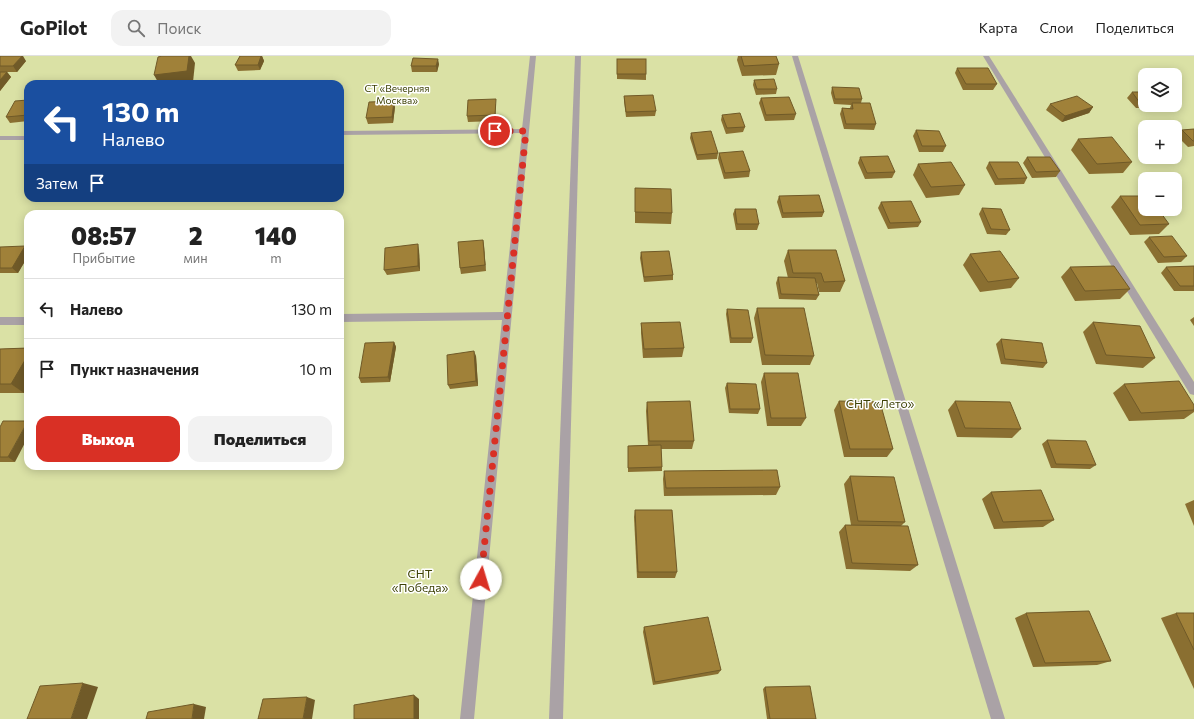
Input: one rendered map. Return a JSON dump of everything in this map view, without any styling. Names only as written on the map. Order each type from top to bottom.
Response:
[{"type":"street","points":[[467,719],[533,56]]},
{"type":"street","points":[[556,719],[578,56]]},
{"type":"street","points":[[795,56],[998,719]]},
{"type":"street","points":[[986,56],[1194,391]]},
{"type":"street","points":[[344,133],[526,131]]},
{"type":"street","points":[[0,138],[24,138]]},
{"type":"street","points":[[344,318],[508,316]]},
{"type":"street","points":[[0,321],[24,321]]},
{"type":"green space","name":"СНТ «Лето»","points":[[0,56],[1194,56],[1194,719],[0,719]]},
{"type":"building","points":[[0,56],[22,56],[13,66],[0,66]]},
{"type":"building","points":[[189,56],[187,71],[154,75],[158,57]]},
{"type":"building","points":[[240,56],[261,56],[258,65],[235,65]]},
{"type":"building","points":[[741,56],[776,56],[779,64],[744,66]]},
{"type":"building","points":[[413,58],[438,59],[436,66],[411,66]]},
{"type":"building","points":[[617,59],[646,59],[646,74],[617,74]]},
{"type":"building","points":[[957,68],[988,68],[997,84],[966,84]]},
{"type":"building","points":[[0,72],[7,72],[0,80]]},
{"type":"building","points":[[774,79],[777,89],[757,89],[754,80]]},
{"type":"building","points":[[832,87],[859,88],[862,99],[835,99]]},
{"type":"building","points":[[1132,92],[1138,92],[1138,100]]},
{"type":"building","points":[[653,95],[656,111],[626,112],[624,96]]},
{"type":"building","points":[[1077,96],[1093,107],[1065,116],[1050,104]]},
{"type":"building","points":[[789,97],[796,114],[766,115],[761,98]]},
{"type":"building","points":[[496,99],[495,115],[467,116],[468,100]]},
{"type":"building","points":[[24,100],[24,115],[6,117],[15,101]]},
{"type":"building","points":[[394,101],[392,117],[366,118],[369,102]]},
{"type":"building","points":[[852,103],[870,103],[876,124],[846,124],[842,108],[853,109]]},
{"type":"building","points":[[740,113],[745,127],[727,128],[722,115]]},
{"type":"building","points":[[1194,129],[1194,141],[1193,141],[1182,130]]},
{"type":"building","points":[[916,130],[939,131],[946,146],[922,146]]},
{"type":"building","points":[[711,131],[718,153],[697,155],[691,133]]},
{"type":"building","points":[[1112,137],[1132,162],[1097,164],[1078,139]]},
{"type":"building","points":[[743,151],[750,171],[725,173],[719,153]]},
{"type":"building","points":[[888,156],[895,172],[867,173],[860,157]]},
{"type":"building","points":[[1027,157],[1050,157],[1060,171],[1036,172]]},
{"type":"building","points":[[951,162],[965,185],[931,187],[918,164]]},
{"type":"building","points":[[989,162],[1018,162],[1027,178],[998,179]]},
{"type":"building","points":[[635,188],[671,189],[672,213],[635,212]]},
{"type":"building","points":[[819,195],[824,212],[783,213],[779,196]]},
{"type":"building","points":[[1120,196],[1138,196],[1138,216],[1163,216],[1169,224],[1140,225]]},
{"type":"building","points":[[911,201],[921,222],[890,223],[881,202]]},
{"type":"building","points":[[982,208],[1001,209],[1010,230],[991,229]]},
{"type":"building","points":[[735,209],[756,209],[759,224],[737,224]]},
{"type":"building","points":[[1172,236],[1187,256],[1164,257],[1149,237]]},
{"type":"building","points":[[483,240],[485,265],[460,268],[458,242]]},
{"type":"building","points":[[418,244],[418,266],[384,270],[385,248]]},
{"type":"building","points":[[24,246],[12,268],[0,268],[0,247]]},
{"type":"building","points":[[788,250],[836,250],[845,281],[824,282],[821,273],[793,273]]},
{"type":"building","points":[[669,251],[673,275],[644,277],[641,252]]},
{"type":"building","points":[[1000,251],[1019,278],[988,282],[970,254]]},
{"type":"building","points":[[1114,266],[1130,289],[1085,291],[1070,267]]},
{"type":"building","points":[[1194,266],[1194,286],[1180,286],[1166,267]]},
{"type":"building","points":[[778,277],[815,278],[819,295],[781,294]]},
{"type":"building","points":[[757,308],[804,308],[814,356],[765,355]]},
{"type":"building","points":[[727,309],[748,310],[753,338],[731,338]]},
{"type":"building","points":[[680,322],[684,348],[644,349],[641,323]]},
{"type":"building","points":[[1093,322],[1140,326],[1155,358],[1106,355]]},
{"type":"building","points":[[1001,339],[1042,343],[1047,363],[1005,359]]},
{"type":"building","points":[[394,342],[388,377],[359,378],[365,343]]},
{"type":"building","points":[[24,348],[24,362],[11,384],[0,384],[0,349]]},
{"type":"building","points":[[474,351],[476,381],[448,385],[447,355]]},
{"type":"building","points":[[764,373],[798,373],[806,418],[771,418]]},
{"type":"building","points":[[1179,381],[1194,405],[1194,410],[1141,413],[1124,384]]},
{"type":"building","points":[[727,383],[756,384],[760,409],[730,409]]},
{"type":"building","points":[[690,401],[694,441],[649,441],[647,402]]},
{"type":"building","points":[[839,401],[880,402],[893,449],[850,449]]},
{"type":"building","points":[[955,401],[1010,402],[1021,429],[965,428]]},
{"type":"building","points":[[3,421],[24,421],[24,428],[8,457],[0,457],[0,427]]},
{"type":"building","points":[[1047,440],[1086,441],[1096,465],[1056,464]]},
{"type":"building","points":[[661,445],[662,467],[628,468],[628,446]]},
{"type":"building","points":[[777,470],[780,487],[666,488],[664,471]]},
{"type":"building","points":[[850,476],[894,477],[905,522],[858,521]]},
{"type":"building","points":[[1041,490],[1054,520],[1003,522],[991,492]]},
{"type":"building","points":[[635,510],[672,510],[677,572],[638,572]]},
{"type":"building","points":[[845,525],[908,526],[918,565],[852,563]]},
{"type":"building","points":[[1089,611],[1111,661],[1045,663],[1026,613]]},
{"type":"building","points":[[1176,613],[1194,613],[1194,650]]},
{"type":"building","points":[[708,617],[721,670],[655,682],[644,627]]},
{"type":"building","points":[[83,683],[71,719],[27,719],[40,686]]},
{"type":"building","points":[[810,686],[816,719],[770,719],[765,687]]},
{"type":"building","points":[[414,695],[414,719],[354,719],[354,705]]},
{"type":"building","points":[[307,697],[303,719],[258,719],[263,699]]},
{"type":"building","points":[[194,704],[192,719],[146,719],[148,712]]},
{"type":"route","points":[[481,579],[526,131],[495,131]]},
{"type":"park label","name":"СТ «Вечерняя Москва»","points":[[397,94]]},
{"type":"park label","name":"СНТ «Победа»","points":[[420,580]]}]
